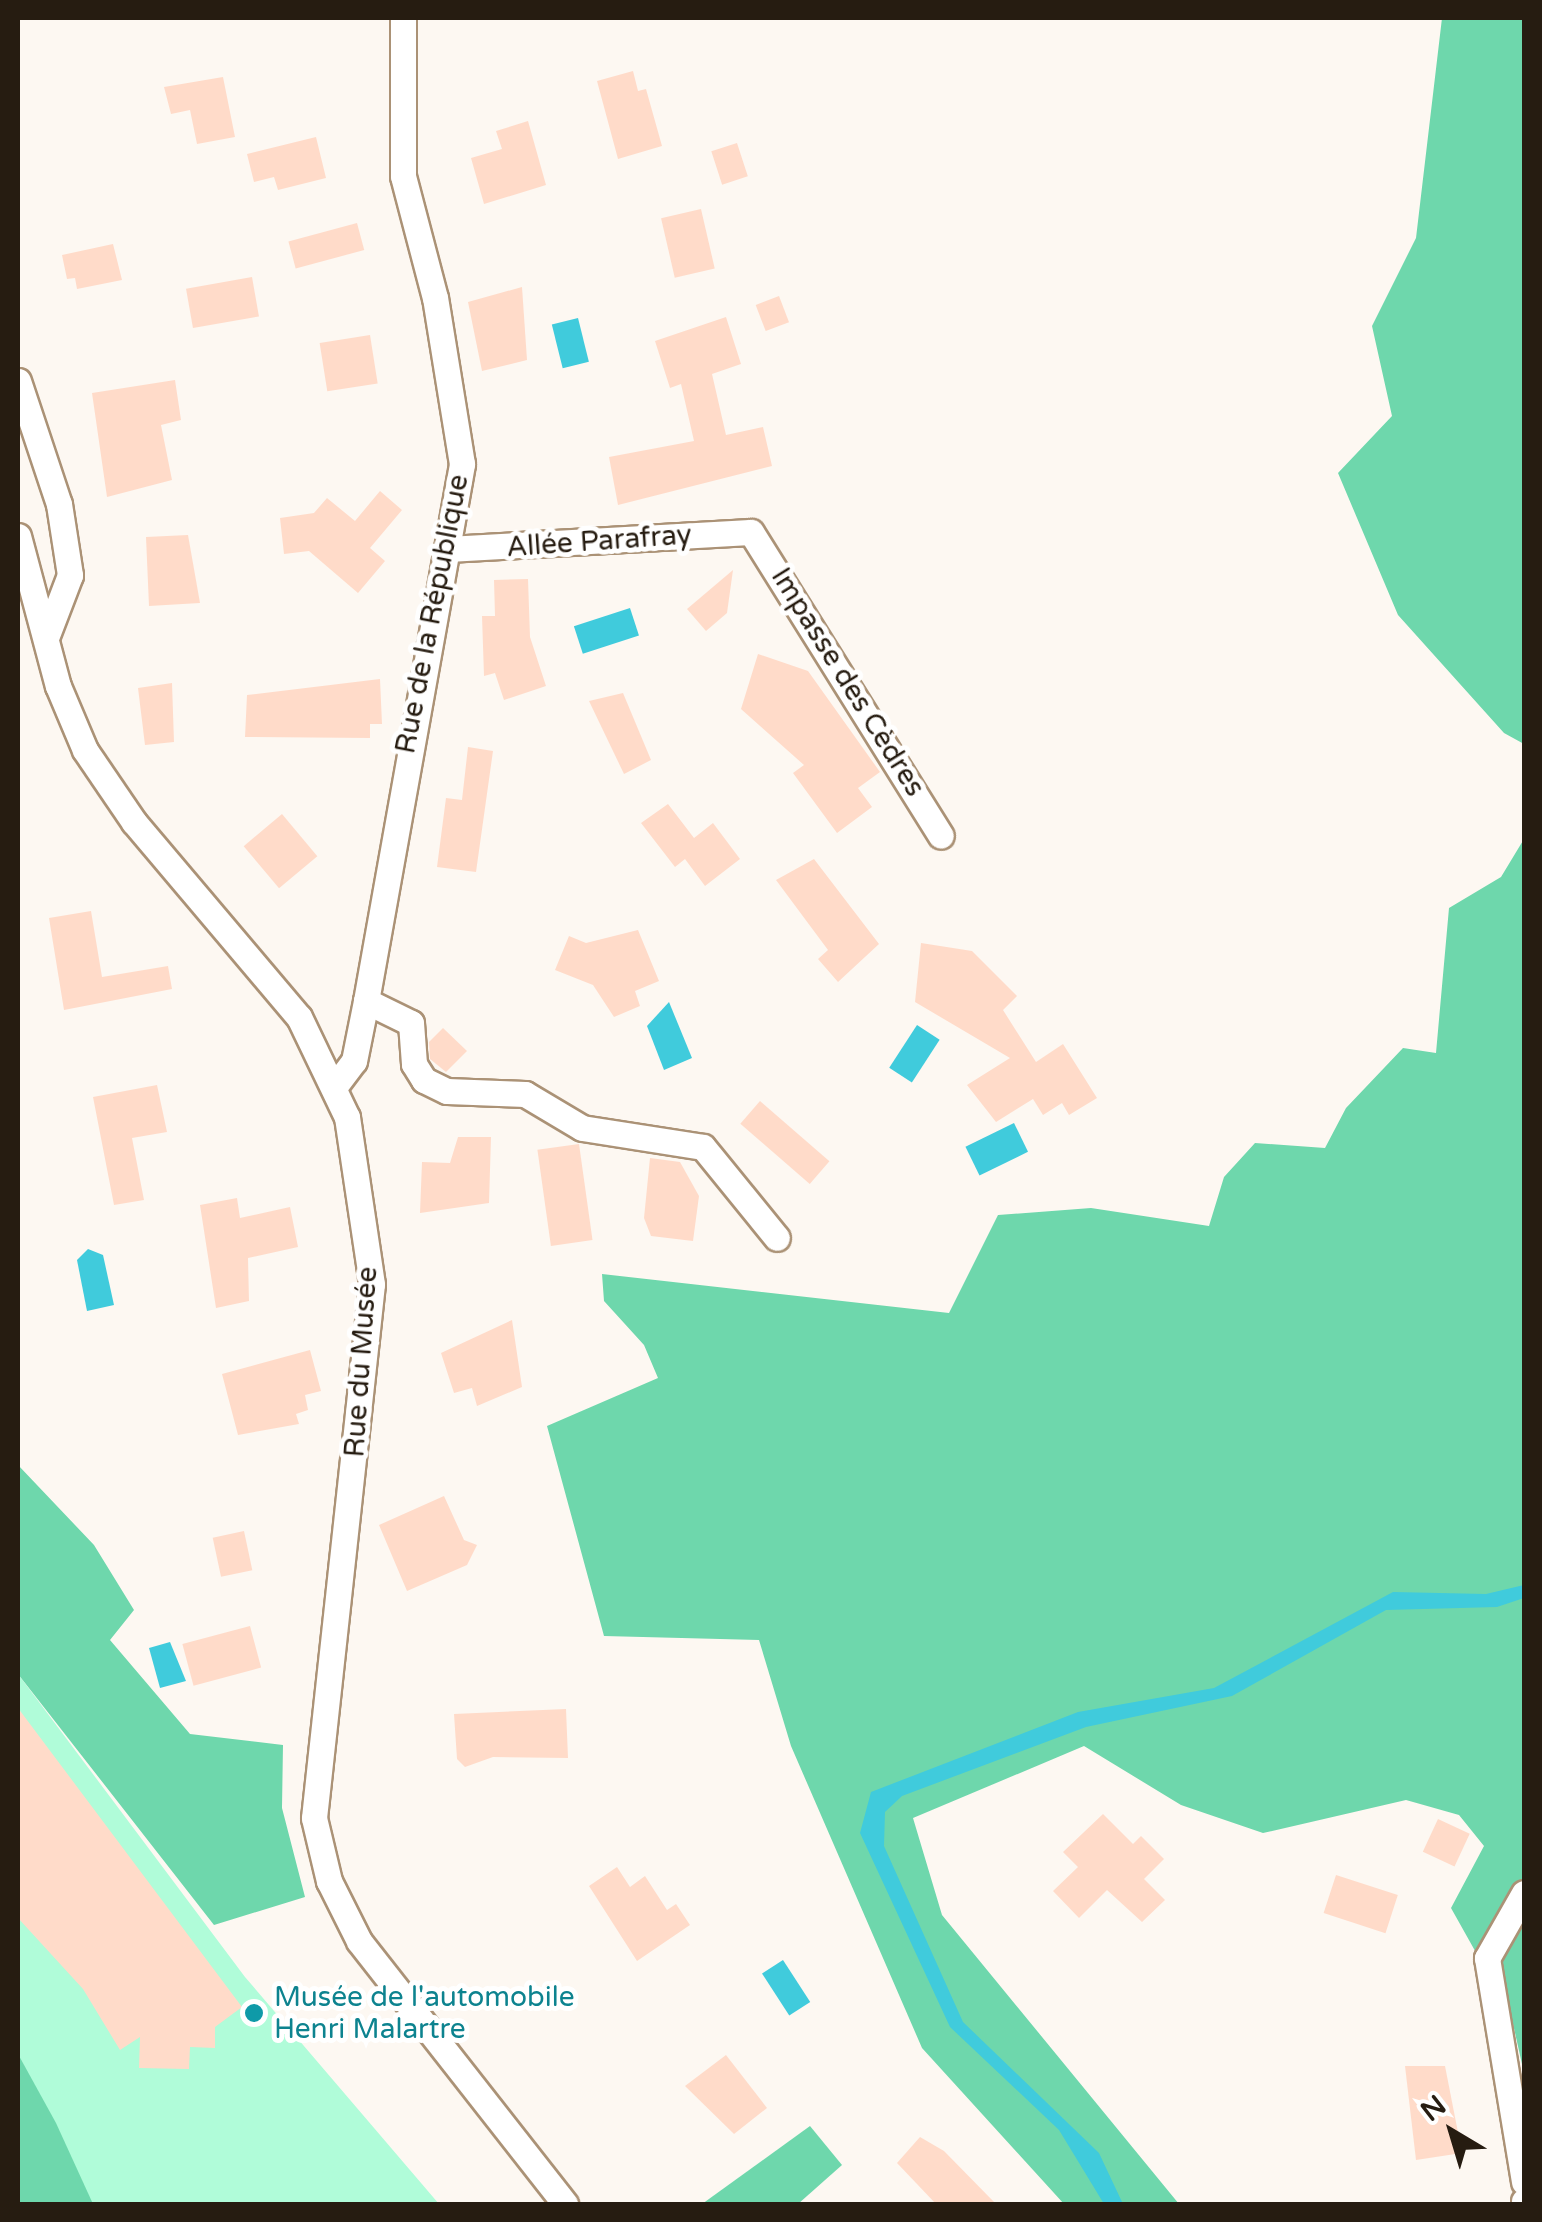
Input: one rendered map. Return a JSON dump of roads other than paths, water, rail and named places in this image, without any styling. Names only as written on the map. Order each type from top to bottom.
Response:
[{"type":"street","name":"Rue de la République","points":[[335,1086],[354,1061],[462,464],[435,298],[403,176],[402,18]]},
{"type":"street","points":[[18,381],[59,504],[70,575],[46,638]]},
{"type":"street","name":"Allée Parafray","points":[[447,548],[751,532]]},
{"type":"street","name":"Impasse des Cèdres","points":[[751,532],[941,836]]},
{"type":"street","name":"Rue du Musée","points":[[18,536],[46,638],[85,750],[134,822],[299,1017],[335,1086],[365,1198],[372,1284],[314,1818],[328,1881],[359,1942],[565,2204]]},
{"type":"street","points":[[366,1001],[411,1022],[414,1064],[424,1080],[447,1091],[525,1094],[582,1128],[703,1147],[745,1208],[777,1238]]},
{"type":"street","points":[[1524,1893],[1487,1958],[1524,2182]]},
{"type":"water","points":[[578,318],[589,362],[563,368],[552,325]]},
{"type":"water","points":[[630,608],[639,636],[583,654],[574,626]]},
{"type":"water","points":[[669,1002],[692,1058],[664,1070],[647,1026]]},
{"type":"water","points":[[917,1025],[940,1040],[912,1082],[889,1068]]},
{"type":"water","points":[[1014,1123],[1028,1152],[979,1175],[965,1147]]},
{"type":"water","points":[[88,1249],[103,1255],[114,1305],[87,1311],[77,1260]]},
{"type":"water","points":[[1524,1585],[1524,1598],[1497,1607],[1386,1610],[1232,1696],[1086,1727],[902,1796],[885,1812],[884,1846],[963,2022],[1099,2153],[1123,2204],[1104,2204],[1059,2130],[950,2027],[860,1833],[871,1792],[1078,1712],[1214,1688],[1393,1592],[1486,1594]]},
{"type":"water","points":[[170,1642],[186,1681],[160,1688],[149,1648]]},
{"type":"water","points":[[783,1960],[810,2002],[789,2016],[762,1974]]},
{"type":"place","name":"Musée de l'automobile Henri Malartre","points":[[254,2013]]}]
